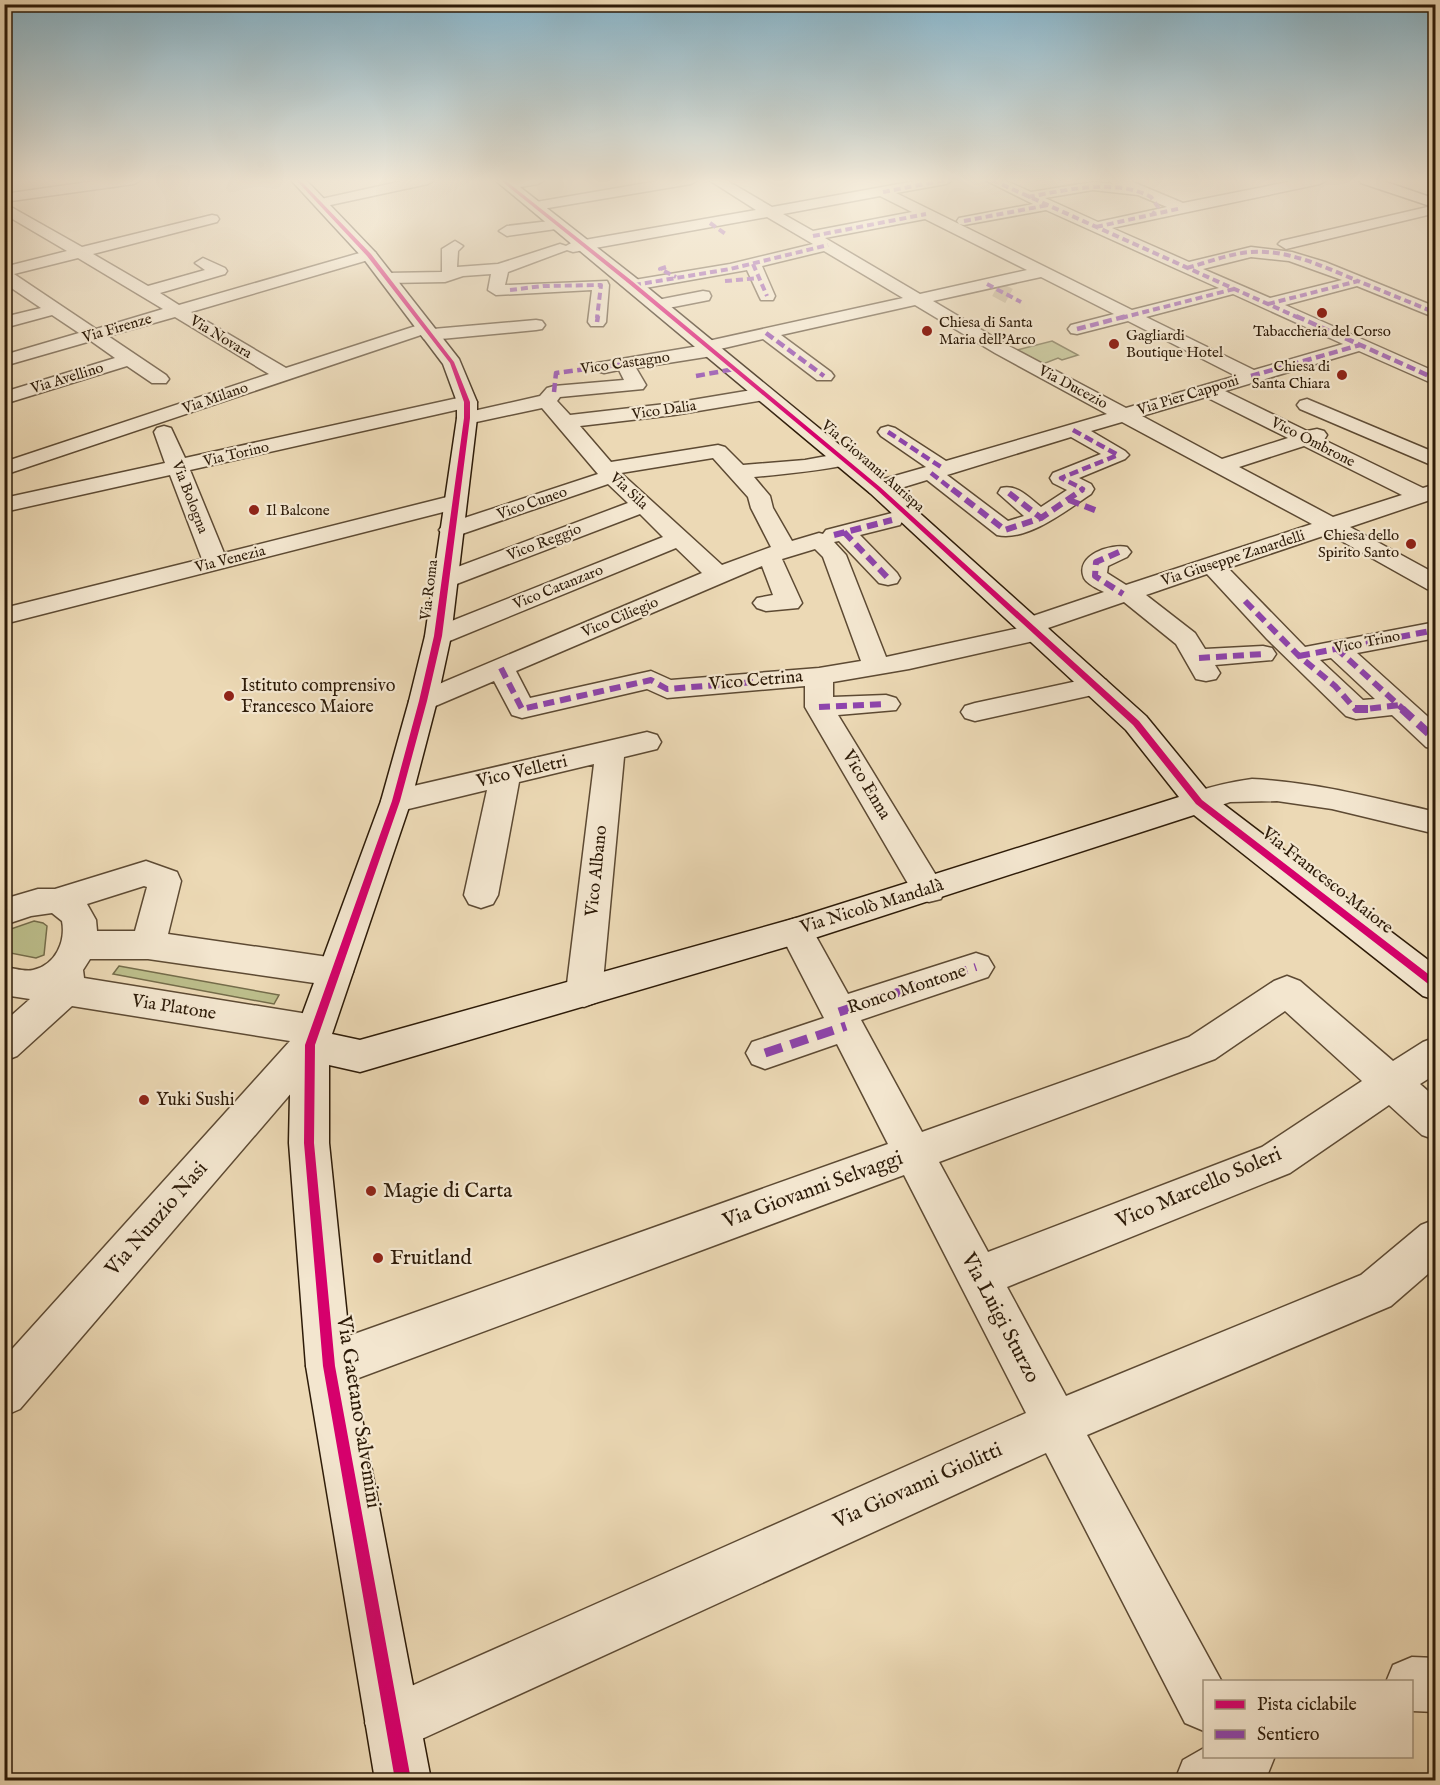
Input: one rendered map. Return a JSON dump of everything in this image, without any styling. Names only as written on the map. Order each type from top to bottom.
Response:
[{"type":"street","points":[[4,274],[41,263]]},
{"type":"street","name":"Via Novara","points":[[99,263],[284,375]]},
{"type":"street","points":[[146,292],[219,271],[204,263]]},
{"type":"street","name":"Via Firenze","points":[[4,361],[340,263]]},
{"type":"street","name":"Via Roma","points":[[312,1037],[396,801],[423,701],[438,636],[467,410],[452,363],[375,263]]},
{"type":"street","points":[[449,263],[449,271],[453,274]]},
{"type":"street","points":[[387,278],[445,277],[460,271],[500,269],[519,263]]},
{"type":"street","name":"Via Giovanni Aurispa","points":[[599,263],[634,285],[878,488],[1136,723],[1199,802]]},
{"type":"street","points":[[725,281],[757,271],[769,263]]},
{"type":"street","name":"Via Ducezio","points":[[857,263],[1001,349],[1436,584]]},
{"type":"street","points":[[1025,263],[1251,376]]},
{"type":"street","points":[[1176,263],[1436,379]]},
{"type":"street","points":[[1187,268],[1206,263]]},
{"type":"street","points":[[1313,263],[1436,312]]},
{"type":"street","points":[[1334,263],[1436,304]]},
{"type":"street","points":[[1321,290],[1330,281],[1330,274],[1324,267]]},
{"type":"street","points":[[500,269],[496,290],[601,285],[597,322]]},
{"type":"street","points":[[634,285],[671,272],[757,271]]},
{"type":"street","points":[[757,271],[767,296]]},
{"type":"street","name":"Vico Castagno","points":[[551,396],[556,373],[625,364],[710,348],[917,299],[1003,293],[1042,272]]},
{"type":"street","points":[[4,274],[159,379]]},
{"type":"street","points":[[1268,304],[1358,281]]},
{"type":"street","points":[[1077,329],[1234,289]]},
{"type":"street","points":[[658,305],[704,296]]},
{"type":"street","points":[[4,323],[56,309]]},
{"type":"street","name":"Via Milano","points":[[4,468],[284,375],[428,332],[536,325]]},
{"type":"street","points":[[766,333],[824,376]]},
{"type":"street","name":"Via Pier Capponi","points":[[878,488],[1360,345]]},
{"type":"street","name":"Via Avellino","points":[[4,398],[130,359]]},
{"type":"street","name":"Via Torino","points":[[4,505],[178,466],[467,410],[551,396],[619,392],[636,385],[625,364]]},
{"type":"street","points":[[696,376],[734,369]]},
{"type":"street","name":"Vico Ombrone","points":[[1207,390],[1305,438],[1428,493]]},
{"type":"street","name":"Vico Dalia","points":[[564,422],[674,409],[764,394]]},
{"type":"street","name":"Via Sila","points":[[551,396],[564,422],[609,472],[718,575]]},
{"type":"street","points":[[1307,405],[1351,425],[1365,428],[1436,461]]},
{"type":"street","points":[[1221,466],[1351,425]]},
{"type":"street","points":[[888,432],[938,471],[1005,530],[1041,518],[1083,489],[1061,478],[1118,456],[1073,429]]},
{"type":"street","name":"Via Bologna","points":[[164,432],[216,562]]},
{"type":"street","name":"Vico Cuneo","points":[[452,530],[609,472],[718,451],[739,472]]},
{"type":"street","points":[[739,472],[805,466],[843,459]]},
{"type":"street","points":[[739,472],[759,496],[777,552],[789,603],[766,603]]},
{"type":"street","points":[[1009,493],[1041,518]]},
{"type":"street","name":"Via Giuseppe Zanardelli","points":[[1034,628],[1125,594],[1428,493]]},
{"type":"street","points":[[1069,500],[1100,512]]},
{"type":"street","name":"Via Venezia","points":[[4,616],[455,502]]},
{"type":"street","name":"Vico Reggio","points":[[445,580],[643,505]]},
{"type":"street","name":"Vico Ciliegio","points":[[423,701],[777,552],[892,520]]},
{"type":"street","points":[[832,536],[888,578]]},
{"type":"street","points":[[832,536],[834,555],[876,665]]},
{"type":"street","name":"Vico Catanzaro","points":[[438,636],[678,539]]},
{"type":"street","points":[[1119,552],[1096,562],[1095,576],[1125,594],[1186,639],[1202,665],[1263,654]]},
{"type":"street","points":[[1212,565],[1299,656],[1335,686],[1356,710],[1400,705]]},
{"type":"street","name":"Vico Cetrina","points":[[501,668],[522,709],[651,680],[667,689],[819,676],[909,661],[1034,628]]},
{"type":"street","name":"Vico Trino","points":[[1299,656],[1436,630]]},
{"type":"street","points":[[1336,648],[1436,740]]},
{"type":"street","points":[[819,676],[819,707],[886,704]]},
{"type":"street","points":[[975,712],[1096,686]]},
{"type":"street","name":"Vico Enna","points":[[819,707],[929,890]]},
{"type":"street","name":"Vico Velletri","points":[[396,801],[647,742]]},
{"type":"street","name":"Vico Albano","points":[[584,992],[610,751]]},
{"type":"street","points":[[482,895],[505,776]]},
{"type":"street","name":"Via Nicolò Mandalà","points":[[312,1037],[360,1056],[796,931],[1231,792],[1273,791],[1334,800],[1436,823]]},
{"type":"street","name":"Via Francesco Maiore","points":[[1199,802],[1436,986]]},
{"type":"street","points":[[4,912],[29,904],[57,901],[146,873],[165,881],[148,945]]},
{"type":"street","points":[[4,1045],[82,924],[73,908],[57,901]]},
{"type":"street","name":"Via Luigi Sturzo","points":[[796,931],[1203,1702]]},
{"type":"street","points":[[50,973],[148,945],[335,972]]},
{"type":"street","name":"Ronco Montone","points":[[765,1053],[842,1019],[976,968]]},
{"type":"street","name":"Via Platone","points":[[50,973],[312,1037]]},
{"type":"street","name":"Via Giovanni Selvaggi","points":[[328,1366],[1202,1048],[1287,991],[1390,1082]]},
{"type":"street","name":"Via Gaetano Salvemini","points":[[312,1037],[309,1143],[328,1366],[403,1780]]},
{"type":"street","name":"Via Nunzio Nasi","points":[[4,1393],[312,1037]]},
{"type":"street","name":"Vico Marcello Soleri","points":[[979,1277],[1276,1160],[1436,1053]]},
{"type":"street","points":[[1390,1082],[1436,1123]]},
{"type":"street","name":"Via Giovanni Giolitti","points":[[393,1724],[1056,1424],[1376,1291],[1436,1239]]},
{"type":"street","points":[[1413,1684],[1436,1685]]},
{"type":"green space","points":[[1052,341],[1078,355],[1062,360],[1058,358],[1043,364],[1017,350]]},
{"type":"green space","points":[[34,921],[47,926],[44,955],[36,958],[5,952],[5,931]]},
{"type":"green space","points":[[119,966],[279,995],[274,1004],[113,974]]},
{"type":"tunnel","points":[[996,289],[1009,296]]},
{"type":"marked path","points":[[634,285],[753,263]]},
{"type":"marked path","points":[[1178,263],[1436,379]]},
{"type":"marked path","points":[[1187,268],[1204,263]]},
{"type":"marked path","points":[[1315,263],[1358,281]]},
{"type":"marked path","points":[[753,264],[767,296]]},
{"type":"marked path","points":[[666,267],[660,269],[676,277]]},
{"type":"marked path","points":[[725,281],[760,278]]},
{"type":"marked path","points":[[1268,304],[1358,281],[1436,313]]},
{"type":"marked path","points":[[987,284],[1021,302]]},
{"type":"marked path","points":[[510,290],[543,286],[601,285],[597,322]]},
{"type":"marked path","points":[[1077,329],[1234,289]]},
{"type":"marked path","points":[[766,333],[824,376]]},
{"type":"marked path","points":[[1251,376],[1360,345]]},
{"type":"marked path","points":[[554,392],[556,373],[625,364]]},
{"type":"marked path","points":[[696,376],[734,369]]},
{"type":"marked path","points":[[931,473],[1005,530],[1041,518],[1083,489],[1061,478],[1118,455],[1073,430]]},
{"type":"marked path","points":[[888,432],[944,469]]},
{"type":"marked path","points":[[1009,493],[1041,518]]},
{"type":"marked path","points":[[1069,500],[1100,512]]},
{"type":"marked path","points":[[834,535],[892,520]]},
{"type":"marked path","points":[[844,532],[888,578]]},
{"type":"marked path","points":[[1119,552],[1096,562],[1095,576],[1123,594]]},
{"type":"marked path","points":[[1245,601],[1299,656],[1335,686],[1356,710],[1400,705]]},
{"type":"marked path","points":[[1299,656],[1436,630]]},
{"type":"marked path","points":[[1336,648],[1436,740]]},
{"type":"marked path","points":[[1199,658],[1263,654]]},
{"type":"marked path","points":[[501,668],[522,709],[651,680],[667,689],[754,682]]},
{"type":"marked path","points":[[819,707],[886,704]]},
{"type":"marked path","points":[[839,1012],[976,967]]},
{"type":"marked path","points":[[765,1053],[846,1026]]},
{"type":"cycle path","points":[[375,263],[452,363],[467,402],[467,418],[438,636],[423,701],[396,801],[310,1045],[309,1143],[329,1366],[403,1780]]},
{"type":"cycle path","points":[[607,263],[878,488],[1136,723],[1199,802],[1436,986]]},
{"type":"place","name":"Tabaccheria del Corso","points":[[1322,313]]},
{"type":"place","name":"Chiesa di Santa Maria dell'Arco","points":[[927,331]]},
{"type":"place","name":"Gagliardi Boutique Hotel","points":[[1114,344]]},
{"type":"place","name":"Chiesa di Santa Chiara","points":[[1342,375]]},
{"type":"place","name":"Il Balcone","points":[[254,510]]},
{"type":"place","name":"Chiesa dello Spirito Santo","points":[[1411,544]]},
{"type":"place","name":"Istituto comprensivo Francesco Maiore","points":[[229,696]]},
{"type":"place","name":"Yuki Sushi","points":[[144,1100]]},
{"type":"place","name":"Magie di Carta","points":[[371,1191]]},
{"type":"place","name":"Fruitland","points":[[378,1258]]}]
